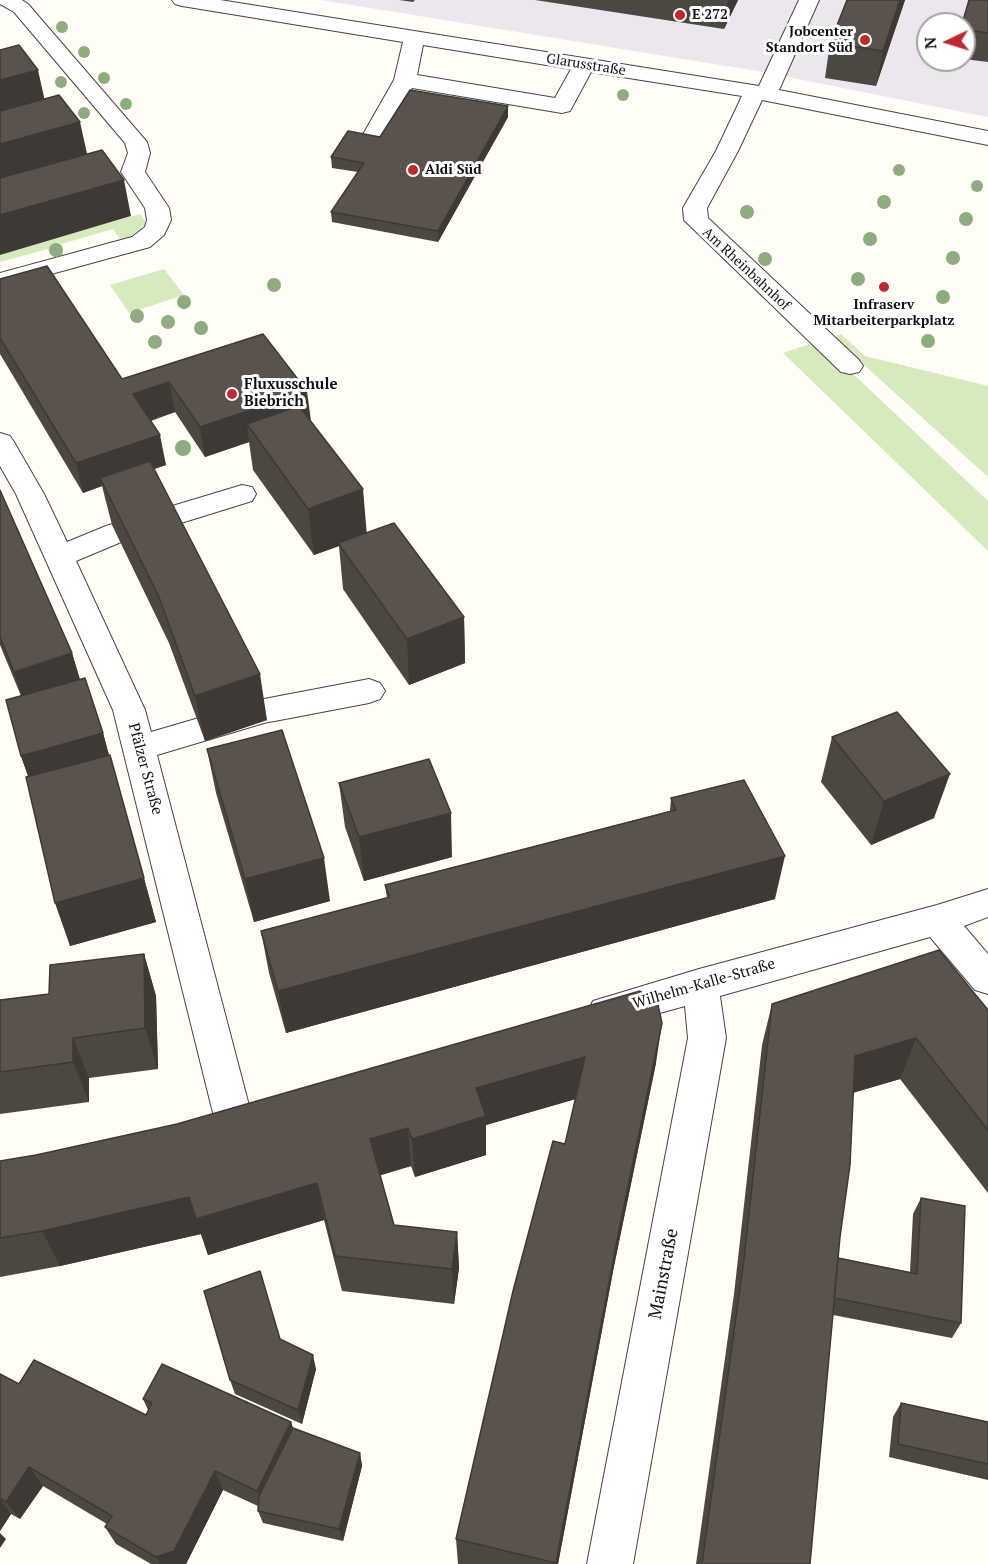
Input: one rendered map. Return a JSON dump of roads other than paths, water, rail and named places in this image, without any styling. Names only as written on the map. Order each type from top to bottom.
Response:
[{"type":"street","points":[[0,281],[141,242],[156,230],[159,220],[157,208],[135,178],[134,165],[139,148],[136,142],[21,8],[7,0]]},
{"type":"street","name":"Glarusstraße","points":[[182,0],[760,93],[988,138]]},
{"type":"street","name":"Am Rheinbahnhof","points":[[809,0],[695,208],[696,220],[850,366]]},
{"type":"street","points":[[368,145],[405,80],[414,37]]},
{"type":"street","points":[[405,80],[562,106],[584,64]]},
{"type":"street","name":"Pfälzer Straße","points":[[0,442],[20,498],[59,557],[129,710],[233,1117]]},
{"type":"street","points":[[59,557],[116,533],[242,494]]},
{"type":"street","points":[[140,748],[264,711],[369,691]]},
{"type":"street","name":"Wilhelm-Kalle-Straße","points":[[576,1021],[937,920],[988,903]]},
{"type":"street","points":[[937,920],[988,979]]},
{"type":"street","name":"Mainstraße","points":[[610,1564],[705,1054],[706,1018],[699,985]]},
{"type":"place","name":"E 272","points":[[680,15]]},
{"type":"place","name":"Jobcenter Standort Süd","points":[[865,40]]},
{"type":"place","name":"Aldi Süd","points":[[413,170]]},
{"type":"place","name":"Infraserv Mitarbeiterparkplatz","points":[[884,287]]},
{"type":"place","name":"Fluxusschule Biebrich","points":[[232,394]]}]
